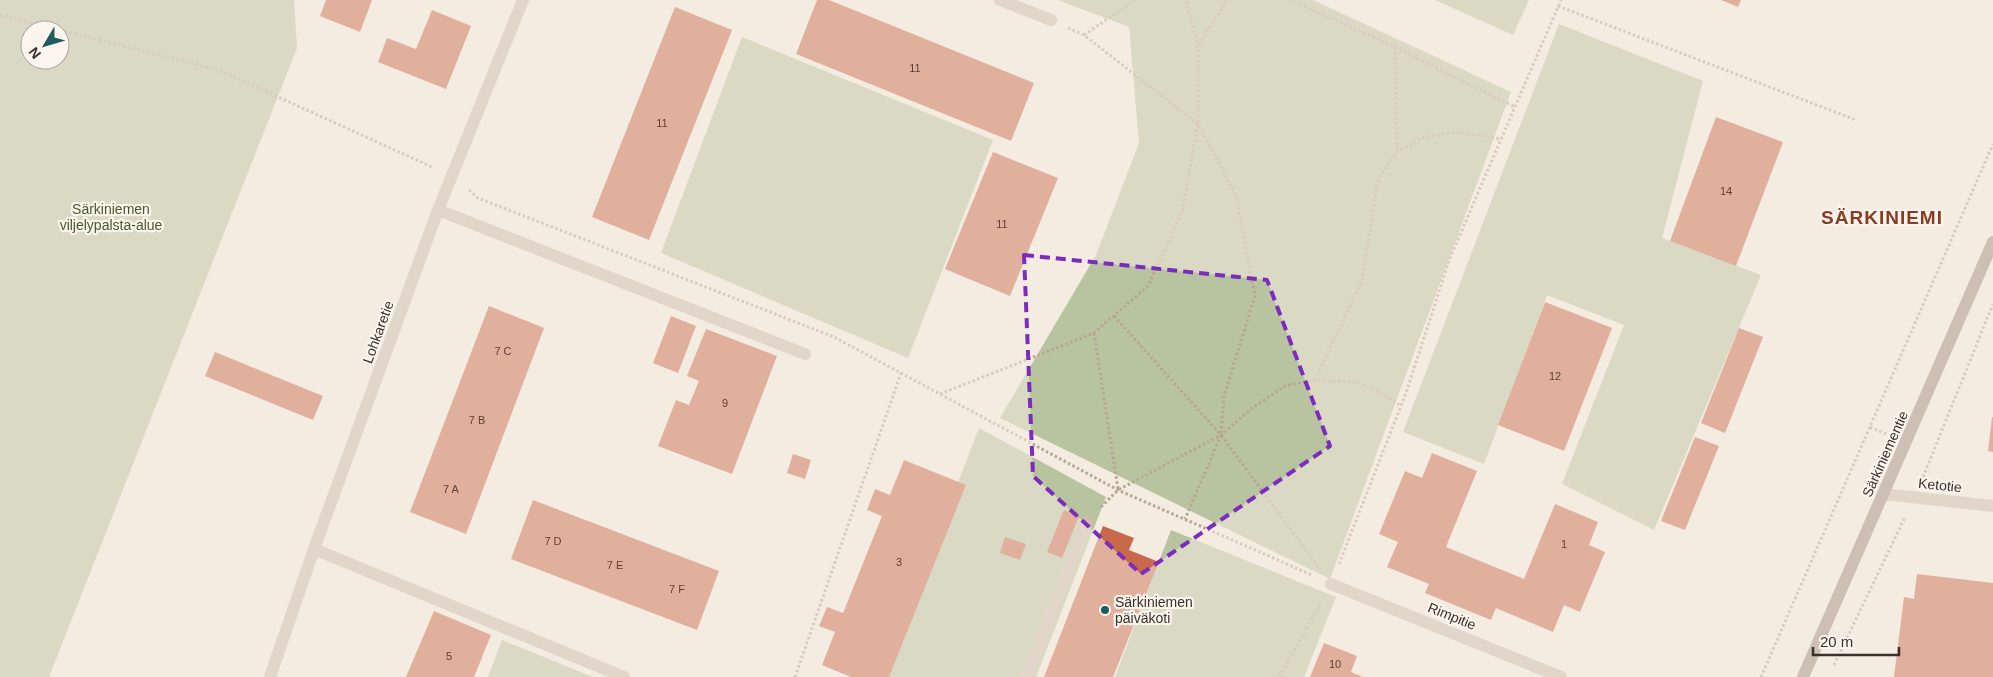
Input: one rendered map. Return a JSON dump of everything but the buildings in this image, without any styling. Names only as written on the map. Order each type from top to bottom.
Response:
[{"type":"street","name":"Lohkaretie","points":[[270,677],[314,549],[438,210],[523,0]]},
{"type":"street","points":[[1000,0],[1051,20]]},
{"type":"street","points":[[438,210],[805,354]]},
{"type":"street","name":"Särkiniementie","points":[[1803,677],[1993,242]]},
{"type":"street","name":"Ketotie","points":[[1883,494],[1993,506]]},
{"type":"street","points":[[1027,677],[1087,522]]},
{"type":"street","points":[[314,549],[624,677]]},
{"type":"street","name":"Rimpitie","points":[[1331,584],[1561,677]]},
{"type":"path","points":[[1084,35],[1135,0]]},
{"type":"path","points":[[940,394],[1094,333],[1148,286],[1182,212],[1198,124],[1198,46],[1186,0]]},
{"type":"path","points":[[1198,46],[1227,0]]},
{"type":"path","points":[[1290,0],[1395,47],[1515,107]]},
{"type":"path","points":[[1280,677],[1331,584],[1401,406],[1450,258],[1561,0]]},
{"type":"path","points":[[1558,6],[1856,120]]},
{"type":"path","points":[[0,15],[20,20]]},
{"type":"path","points":[[1051,20],[1084,35],[1198,124],[1236,195],[1255,296],[1224,396],[1221,435],[1185,519]]},
{"type":"path","points":[[70,33],[221,71],[452,176],[478,198],[834,337],[1118,490],[1331,584]]},
{"type":"path","points":[[1395,47],[1397,152]]},
{"type":"path","points":[[1315,380],[1362,281],[1378,179],[1397,152],[1424,137],[1457,132],[1501,139]]},
{"type":"path","points":[[1761,677],[1993,144]]},
{"type":"path","points":[[1114,316],[1221,435],[1331,584]]},
{"type":"path","points":[[1094,333],[1118,490]]},
{"type":"path","points":[[794,677],[901,373]]},
{"type":"path","points":[[1087,522],[1118,490],[1221,435],[1251,409],[1285,386],[1315,380],[1356,382],[1384,394],[1401,406]]},
{"type":"highlighted area","points":[[1024,255],[1267,280],[1330,446],[1141,574],[1033,476]]},
{"type":"green space","name":"Särkiniemen viljelypalsta-alue","points":[[0,0],[294,0],[297,48],[49,677],[0,677]]},
{"type":"green space","points":[[1058,0],[1313,0],[1511,92],[1330,579],[1000,418],[1096,255],[1139,143],[1129,27]]},
{"type":"green space","points":[[1435,0],[1529,0],[1513,35]]},
{"type":"green space","points":[[1559,24],[1703,81],[1662,238],[1761,275],[1654,530],[1562,484],[1624,325],[1547,295],[1484,464],[1403,432]]},
{"type":"green space","points":[[742,37],[993,140],[908,358],[661,253]]},
{"type":"green space","points":[[979,428],[1106,497],[1036,677],[883,677]]},
{"type":"green space","points":[[1171,530],[1336,597],[1304,677],[1115,677]]},
{"type":"green space","points":[[502,640],[593,677],[488,677]]},
{"type":"place","name":"Särkiniemen päiväkoti","points":[[1105,610]]},
{"type":"district","name":"SÄRKINIEMI","points":[[1882,217]]}]
